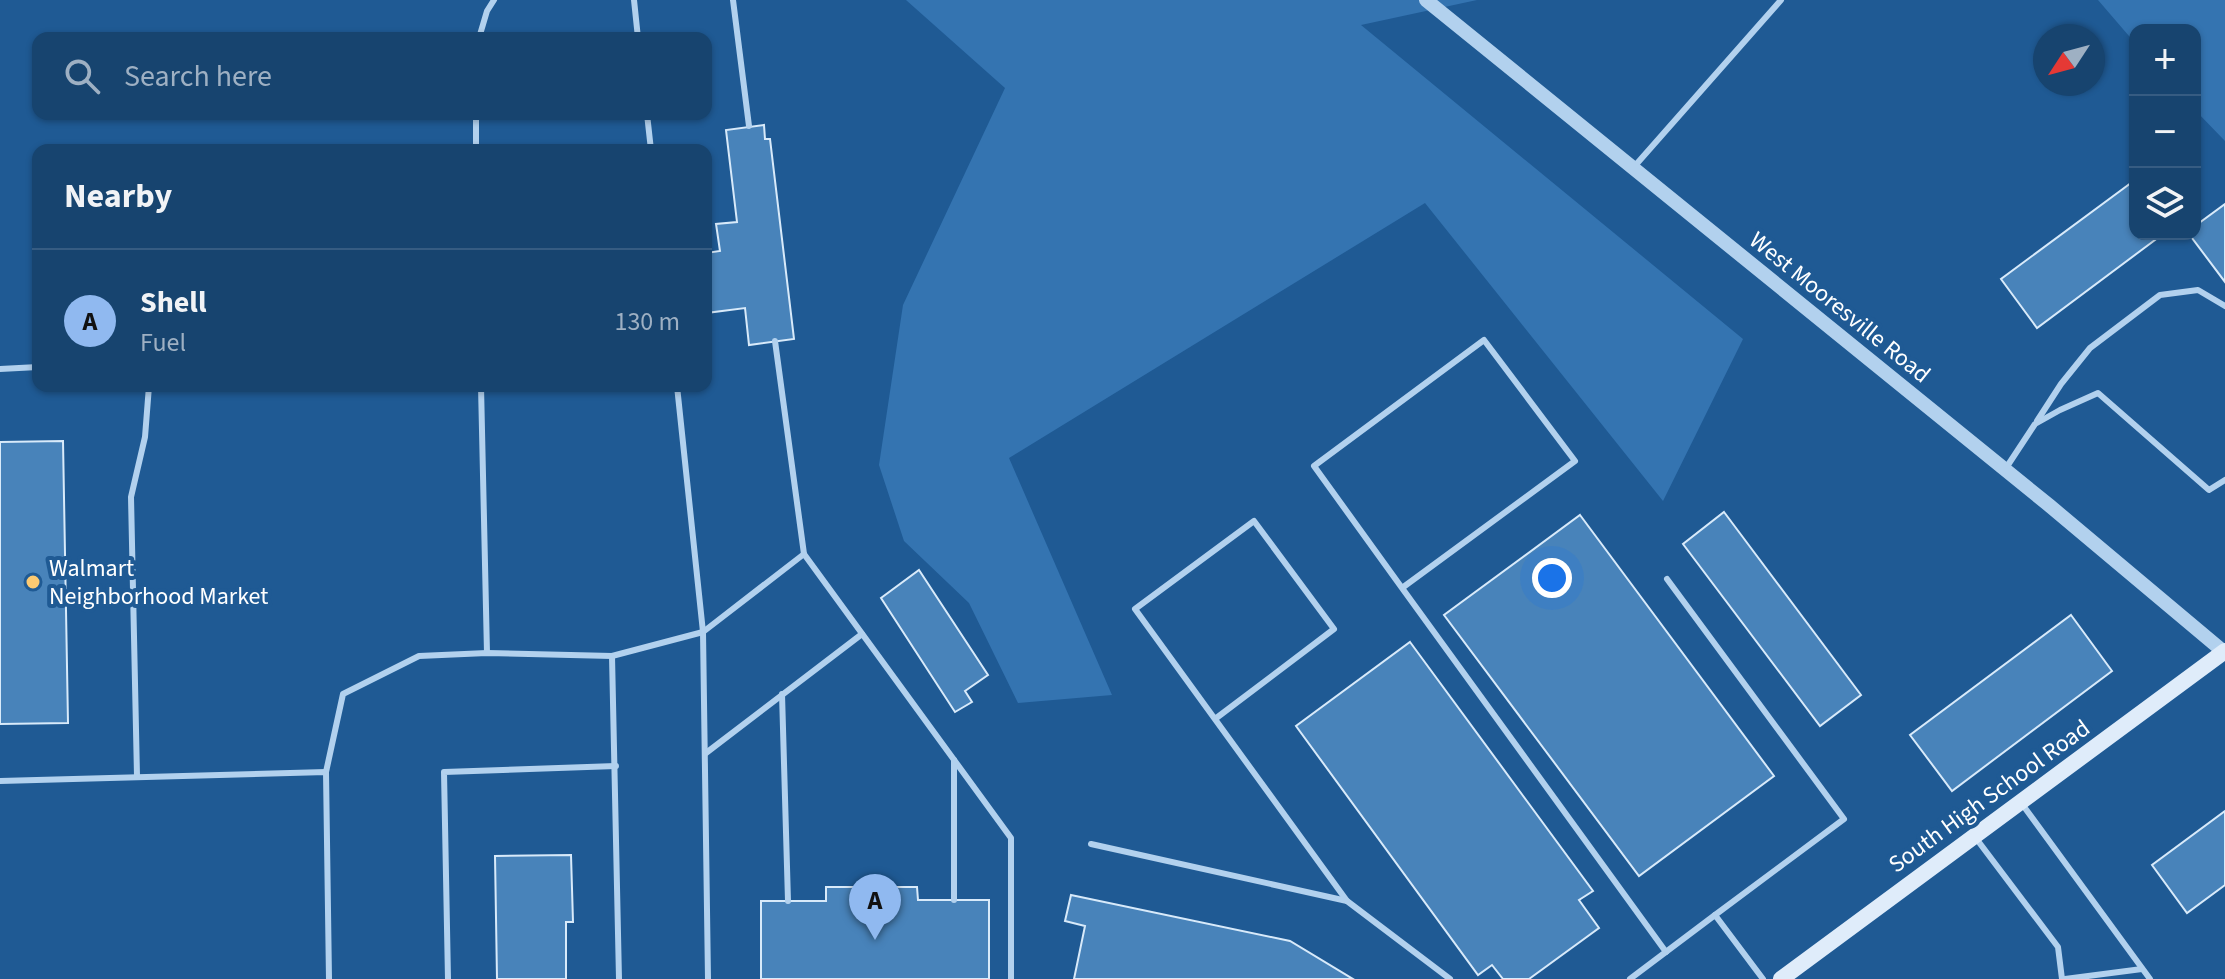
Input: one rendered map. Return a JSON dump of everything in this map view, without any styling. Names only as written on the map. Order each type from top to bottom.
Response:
[{"type":"main road","name":"South High School Road","points":[[1781,979],[2225,652]]},
{"type":"street","name":"West Mooresville Road","points":[[1426,0],[2005,469],[2225,652]]},
{"type":"lane","points":[[481,32],[494,0]]},
{"type":"lane","points":[[634,0],[637,32]]},
{"type":"lane","points":[[733,0],[749,126]]},
{"type":"lane","points":[[1633,168],[1781,0]]},
{"type":"lane","points":[[476,120],[476,144]]},
{"type":"lane","points":[[648,120],[650,144]]},
{"type":"lane","points":[[2005,469],[2061,384],[2090,348],[2160,295],[2198,290],[2225,306]]},
{"type":"lane","points":[[1402,588],[1575,461],[1484,340],[1314,466],[1402,588],[1666,952]]},
{"type":"lane","points":[[775,341],[804,554],[1011,838],[1011,979]]},
{"type":"lane","points":[[0,369],[32,367]]},
{"type":"lane","points":[[137,776],[131,497],[145,437],[149,392]]},
{"type":"lane","points":[[481,392],[487,653]]},
{"type":"lane","points":[[678,392],[703,632],[708,979]]},
{"type":"lane","points":[[2035,424],[2098,393],[2209,490],[2225,480]]},
{"type":"lane","points":[[1215,719],[1334,629],[1254,521],[1135,609],[1347,901],[1450,979]]},
{"type":"lane","points":[[329,979],[326,772],[343,694],[419,656],[487,653],[612,656],[703,632],[804,554]]},
{"type":"lane","points":[[1630,979],[1844,819],[1667,579]]},
{"type":"lane","points":[[706,753],[862,634]]},
{"type":"lane","points":[[612,656],[619,979]]},
{"type":"lane","points":[[782,694],[788,901]]},
{"type":"lane","points":[[954,760],[954,900]]},
{"type":"lane","points":[[448,979],[444,772],[616,766]]},
{"type":"lane","points":[[0,781],[326,772]]},
{"type":"lane","points":[[2021,802],[2147,979]]},
{"type":"lane","points":[[1975,837],[2058,947],[2064,979],[2142,969]]},
{"type":"lane","points":[[1091,844],[1347,901]]},
{"type":"lane","points":[[1715,915],[1763,979]]},
{"type":"shaded area","points":[[906,0],[1477,0],[1361,25],[1743,339],[1663,501],[1425,203],[1009,458],[1112,695],[1018,703],[969,603],[904,541],[879,465],[903,305],[1005,88]]},
{"type":"shaded area","points":[[2098,0],[2225,0],[2225,141],[2201,116],[2201,24],[2129,24],[2129,36]]},
{"type":"building","points":[[764,125],[765,139],[770,139],[794,339],[749,345],[745,308],[712,312],[712,252],[720,251],[716,224],[737,222],[726,130]]},
{"type":"building","points":[[2129,184],[2129,240],[2155,240],[2037,328],[2001,279]]},
{"type":"building","points":[[2225,204],[2225,282],[2194,240],[2201,240],[2201,222]]},
{"type":"building","name":"Walmart Neighborhood Market","points":[[63,441],[68,723],[0,724],[0,442]]},
{"type":"building","points":[[1724,512],[1861,695],[1820,726],[1683,544]]},
{"type":"building","points":[[1580,515],[1774,776],[1639,876],[1444,615]]},
{"type":"building","points":[[919,570],[988,675],[965,691],[972,702],[955,712],[881,598]]},
{"type":"building","points":[[2071,615],[2112,671],[1952,791],[1910,735]]},
{"type":"building","points":[[1410,642],[1593,891],[1579,900],[1599,928],[1529,979],[1503,979],[1492,965],[1478,975],[1296,726]]},
{"type":"building","points":[[2225,811],[2225,885],[2187,913],[2152,865]]},
{"type":"building","points":[[571,855],[573,922],[566,922],[566,979],[497,979],[495,856]]},
{"type":"building","points":[[826,887],[917,887],[918,900],[989,900],[989,979],[761,979],[761,901],[826,901]]},
{"type":"building","points":[[1071,895],[1290,941],[1353,979],[1074,979],[1085,926],[1065,921]]},
{"type":"place","name":"Walmart Neighborhood Market","points":[[33,582]]},
{"type":"place","name":"Shell","points":[[875,940]]}]
